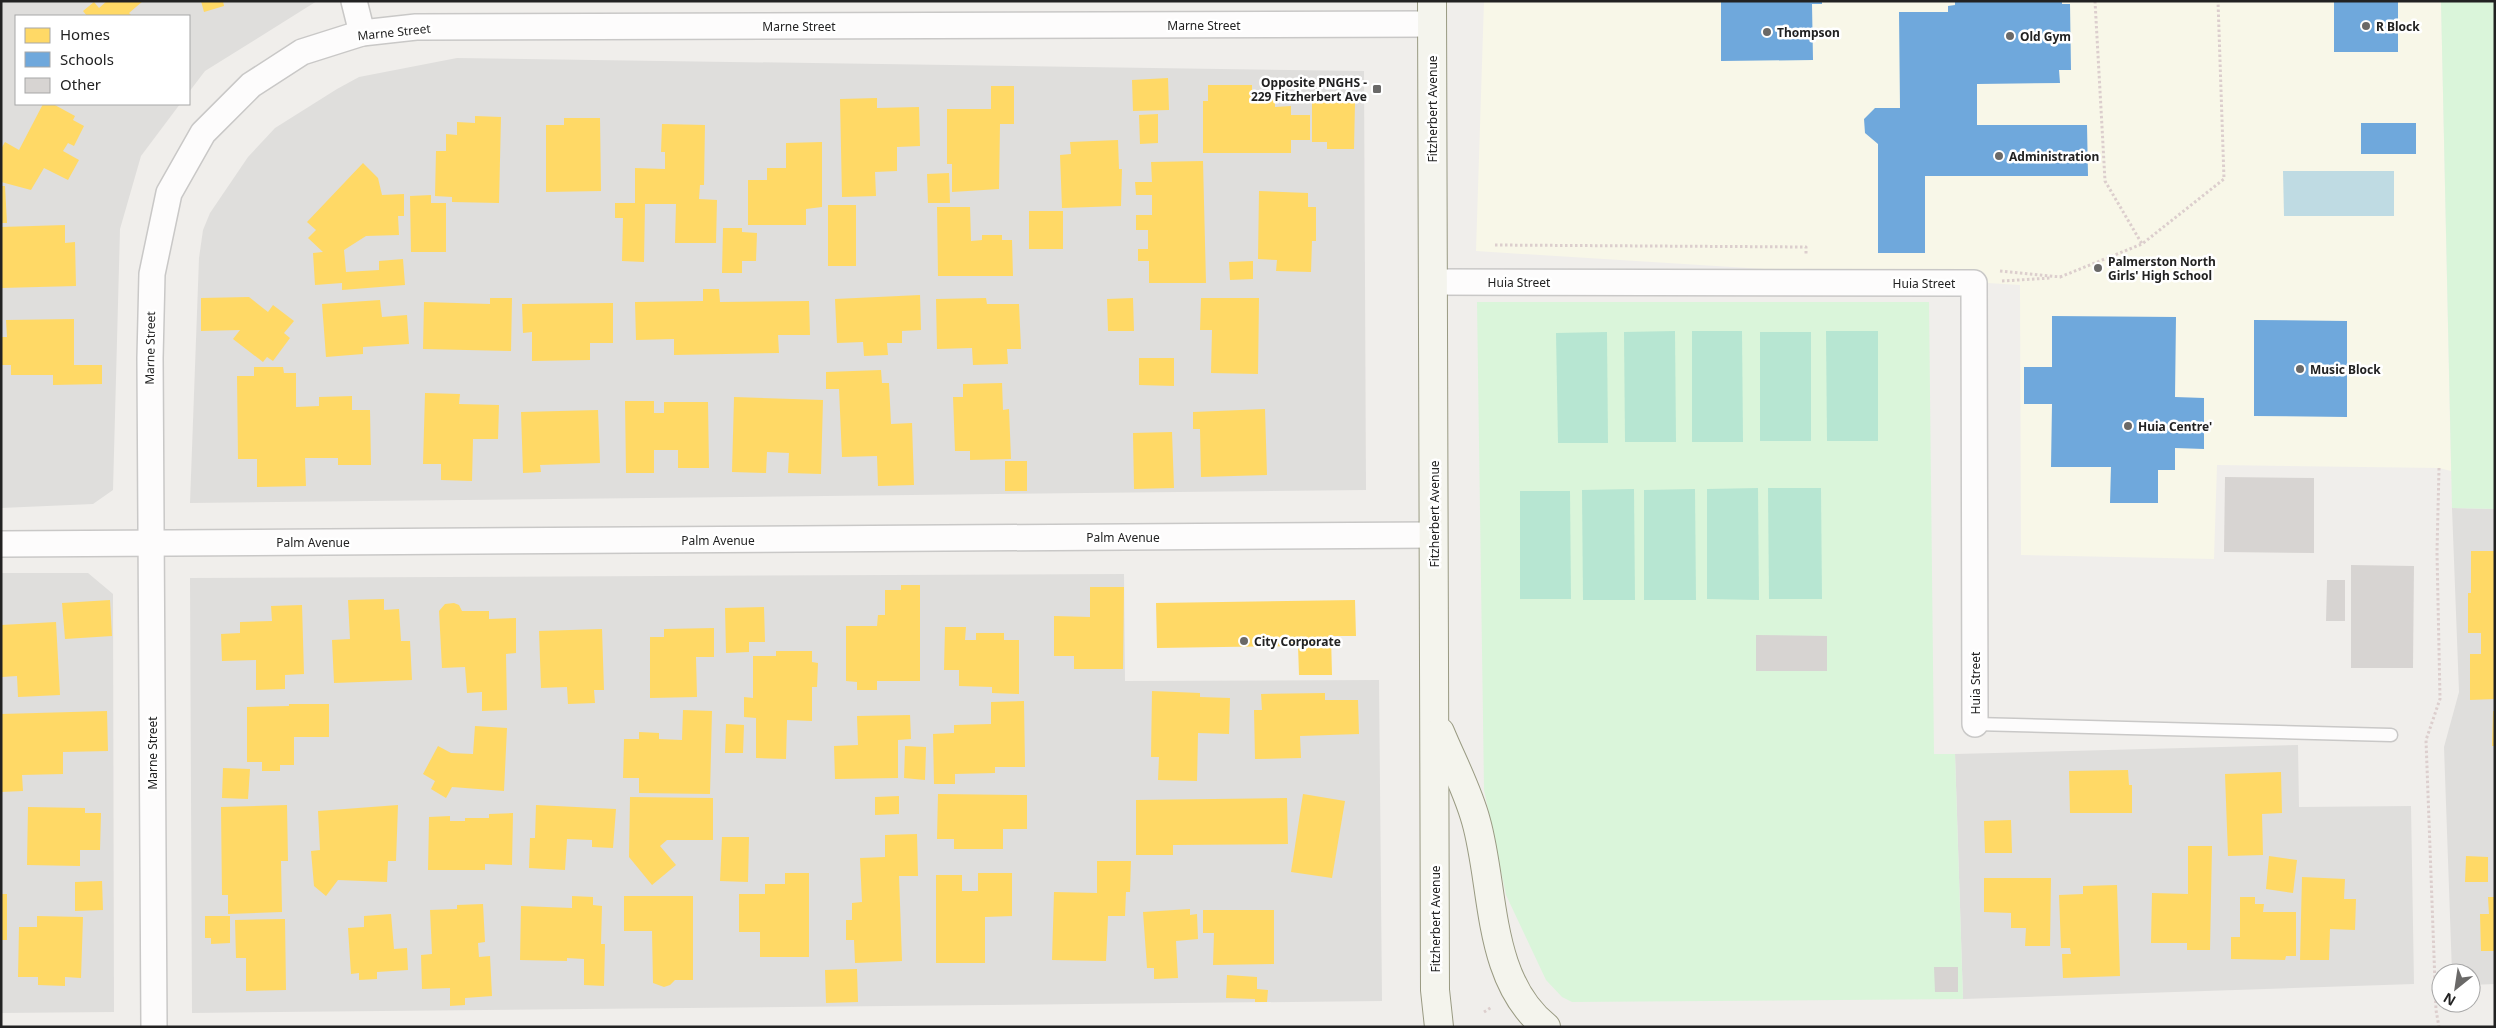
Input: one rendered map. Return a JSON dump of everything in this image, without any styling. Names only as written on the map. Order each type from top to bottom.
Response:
[{"type":"main road","name":"Fitzherbert Avenue","points":[[1432,12],[1435,990],[1439,1027]]},
{"type":"main road","points":[[1435,720],[1476,821],[1494,924],[1504,961],[1518,992],[1531,1014],[1546,1027]]},
{"type":"street","points":[[354,1],[362,33]]},
{"type":"street","name":"Marne Street","points":[[154,1027],[150,544],[152,274],[169,193],[203,133],[252,85],[302,52],[362,33],[416,27],[1432,12]]},
{"type":"street","name":"Huia Street","points":[[1433,282],[1974,283],[1975,724]]},
{"type":"street","name":"Palm Avenue","points":[[1,544],[1434,535]]},
{"type":"lane","points":[[1975,724],[2391,735]]},
{"type":"path","points":[[2095,1],[2105,181],[2142,244]]},
{"type":"path","points":[[1974,283],[2061,277],[2142,244],[2224,179],[2218,1]]},
{"type":"path","points":[[2000,271],[2061,277]]},
{"type":"path","points":[[2439,468],[2437,552],[2440,699],[2426,740],[2436,1010],[2439,1027]]},
{"type":"shaded area","points":[[1,1],[317,1],[205,71],[190,91],[190,15],[15,15],[15,105],[179,105],[141,156],[120,229],[113,490],[93,504],[1,508]]},
{"type":"shaded area","name":"Palmerston North Girls' High School","points":[[1484,1],[2441,1],[2451,471],[2439,468],[2217,465],[2214,559],[2021,555],[2020,285],[1476,251]]},
{"type":"shaded area","points":[[457,58],[1364,71],[1366,490],[190,503],[199,258],[203,230],[210,213],[248,157],[275,128],[337,89],[359,77]]},
{"type":"shaded area","points":[[2452,508],[2495,509],[2495,984],[2481,985],[2481,963],[2452,963],[2444,747],[2459,692]]},
{"type":"shaded area","points":[[1,573],[88,573],[113,594],[114,1012],[1,1013]]},
{"type":"shaded area","points":[[1124,574],[1125,681],[1379,680],[1382,1001],[192,1013],[190,578]]},
{"type":"shaded area","points":[[2298,745],[2299,807],[2411,806],[2414,984],[1963,999],[1955,754]]},
{"type":"green space","points":[[2441,1],[2495,1],[2495,509],[2452,508]]},
{"type":"green space","points":[[1477,302],[1929,302],[1934,754],[1955,754],[1963,999],[1572,1002],[1562,997],[1546,980],[1506,895],[1484,790]]},
{"type":"green space","points":[[1675,331],[1676,442],[1625,442],[1624,332]]},
{"type":"green space","points":[[1692,331],[1742,331],[1743,442],[1692,442]]},
{"type":"green space","points":[[1826,331],[1878,331],[1878,441],[1827,441]]},
{"type":"green space","points":[[1607,332],[1608,443],[1558,443],[1556,333]]},
{"type":"green space","points":[[1760,332],[1811,332],[1811,441],[1760,441]]},
{"type":"green space","points":[[1758,488],[1759,600],[1707,599],[1707,489]]},
{"type":"green space","points":[[1768,488],[1821,488],[1822,599],[1769,599]]},
{"type":"green space","points":[[1634,489],[1635,600],[1583,600],[1582,490]]},
{"type":"green space","points":[[1695,489],[1696,600],[1644,600],[1644,490]]},
{"type":"green space","points":[[1520,491],[1570,491],[1571,599],[1520,599]]},
{"type":"water","points":[[2283,171],[2394,171],[2394,216],[2284,216]]},
{"type":"building: Homes","points":[[107,1],[143,1],[129,13],[131,15],[86,15],[83,11],[94,2],[99,8]]},
{"type":"building: Homes","points":[[201,1],[223,1],[224,6],[204,12]]},
{"type":"building: Homes","points":[[1168,78],[1169,110],[1133,111],[1132,80]]},
{"type":"building: Homes","points":[[1208,85],[1252,85],[1252,97],[1275,97],[1275,107],[1291,106],[1291,115],[1310,115],[1310,140],[1291,140],[1291,153],[1203,153],[1203,101],[1208,101]]},
{"type":"building: Homes","points":[[991,86],[1014,86],[1014,124],[1000,124],[999,189],[952,192],[952,164],[947,164],[947,109],[991,109]]},
{"type":"building: Homes","points":[[877,98],[877,108],[919,107],[920,146],[897,147],[897,171],[875,172],[876,196],[842,197],[840,99]]},
{"type":"building: Homes","points":[[1312,102],[1355,103],[1354,149],[1327,149],[1327,142],[1312,142]]},
{"type":"building: Homes","points":[[42,105],[55,105],[75,116],[73,120],[84,126],[74,146],[68,143],[63,151],[79,160],[68,180],[44,168],[31,190],[1,182],[1,149],[5,142],[19,150]]},
{"type":"building: Homes","points":[[1158,114],[1158,143],[1140,144],[1139,115]]},
{"type":"building: Homes","points":[[475,116],[501,117],[499,203],[452,202],[452,197],[435,196],[436,151],[446,151],[446,134],[457,135],[457,122],[475,123]]},
{"type":"building: Homes","points":[[564,118],[600,118],[601,191],[546,192],[546,125],[564,125]]},
{"type":"building: Homes","points":[[662,124],[705,125],[704,185],[700,185],[699,199],[717,200],[716,243],[675,243],[676,204],[645,204],[644,262],[622,261],[623,218],[615,218],[615,203],[635,203],[635,168],[665,169],[665,152],[661,152]]},
{"type":"building: Homes","points":[[1118,140],[1119,169],[1122,169],[1121,206],[1062,208],[1060,155],[1071,154],[1070,142]]},
{"type":"building: Homes","points":[[822,142],[822,207],[806,209],[806,225],[748,225],[748,180],[767,180],[767,168],[786,168],[786,143]]},
{"type":"building: Homes","points":[[1203,161],[1206,283],[1149,283],[1149,261],[1138,261],[1138,249],[1148,249],[1148,230],[1136,230],[1136,215],[1152,215],[1152,195],[1136,195],[1135,182],[1152,182],[1151,162]]},
{"type":"building: Homes","points":[[363,163],[378,178],[382,195],[404,194],[404,216],[398,216],[399,235],[366,236],[344,250],[346,272],[379,270],[379,261],[403,259],[405,285],[342,290],[342,283],[315,285],[313,253],[323,252],[308,238],[316,230],[307,222]]},
{"type":"building: Homes","points":[[949,173],[950,203],[928,203],[927,174]]},
{"type":"building: Homes","points":[[1,186],[5,186],[7,223],[1,223]]},
{"type":"building: Homes","points":[[1259,191],[1308,193],[1308,207],[1316,207],[1316,241],[1312,241],[1311,272],[1276,271],[1277,260],[1258,259]]},
{"type":"building: Homes","points":[[431,195],[431,203],[446,203],[446,252],[411,252],[410,196]]},
{"type":"building: Homes","points":[[828,205],[856,205],[856,266],[828,266]]},
{"type":"building: Homes","points":[[937,207],[970,207],[971,241],[982,240],[982,235],[1002,235],[1002,240],[1012,240],[1013,276],[938,276]]},
{"type":"building: Homes","points":[[1029,211],[1063,211],[1063,249],[1029,249]]},
{"type":"building: Homes","points":[[65,225],[65,243],[75,242],[76,286],[1,288],[1,227]]},
{"type":"building: Homes","points":[[723,228],[742,228],[742,232],[757,233],[756,261],[742,261],[742,273],[722,273]]},
{"type":"building: Homes","points":[[1253,261],[1253,279],[1230,280],[1229,262]]},
{"type":"building: Homes","points":[[703,289],[719,289],[720,302],[809,301],[810,335],[778,335],[779,353],[674,355],[674,339],[636,340],[635,302],[703,301]]},
{"type":"building: Homes","points":[[920,295],[921,330],[902,331],[902,343],[887,343],[888,355],[864,356],[863,342],[837,343],[835,299]]},
{"type":"building: Homes","points":[[249,297],[268,312],[273,305],[294,321],[284,333],[290,338],[273,361],[267,357],[263,362],[233,339],[240,330],[201,331],[201,298]]},
{"type":"building: Homes","points":[[490,298],[512,298],[511,351],[423,349],[424,302],[490,304]]},
{"type":"building: Homes","points":[[986,298],[987,304],[1019,304],[1021,349],[1007,349],[1008,364],[973,365],[972,348],[937,349],[936,299]]},
{"type":"building: Homes","points":[[1133,298],[1134,331],[1108,331],[1107,299]]},
{"type":"building: Homes","points":[[1201,298],[1259,298],[1258,374],[1211,373],[1212,330],[1200,330]]},
{"type":"building: Homes","points":[[380,300],[382,317],[407,315],[409,344],[363,347],[363,354],[326,357],[322,304]]},
{"type":"building: Homes","points":[[613,303],[613,343],[590,343],[590,360],[532,361],[532,332],[523,333],[522,304]]},
{"type":"building: Homes","points":[[74,319],[74,365],[102,365],[102,384],[53,385],[53,375],[11,375],[11,365],[1,365],[1,337],[7,337],[6,320]]},
{"type":"building: Homes","points":[[1139,358],[1174,358],[1174,386],[1139,385]]},
{"type":"building: Homes","points":[[254,367],[283,367],[284,373],[296,373],[296,407],[319,406],[319,397],[352,396],[352,410],[370,410],[371,465],[338,465],[338,458],[305,458],[306,486],[257,487],[257,459],[238,459],[237,376],[254,376]]},
{"type":"building: Homes","points":[[881,370],[882,383],[889,383],[891,424],[912,423],[914,485],[878,486],[877,456],[842,457],[839,389],[826,389],[826,372]]},
{"type":"building: Homes","points":[[1002,383],[1003,410],[1009,409],[1011,459],[970,460],[970,451],[955,451],[953,397],[963,397],[963,384]]},
{"type":"building: Homes","points":[[425,393],[460,394],[459,404],[499,405],[498,439],[473,439],[472,481],[441,480],[441,464],[423,464]]},
{"type":"building: Homes","points":[[734,397],[823,400],[821,474],[788,473],[789,453],[767,452],[766,473],[732,472]]},
{"type":"building: Homes","points":[[625,401],[654,401],[654,413],[664,413],[664,402],[708,402],[709,468],[678,468],[678,450],[654,450],[654,473],[626,473]]},
{"type":"building: Homes","points":[[1265,409],[1267,475],[1201,477],[1200,429],[1193,429],[1193,412]]},
{"type":"building: Homes","points":[[598,410],[600,463],[540,465],[541,472],[523,473],[521,412]]},
{"type":"building: Homes","points":[[1172,432],[1174,488],[1134,489],[1133,433]]},
{"type":"building: Homes","points":[[1005,461],[1027,461],[1027,491],[1005,491]]},
{"type":"building: Homes","points":[[2471,551],[2495,551],[2495,699],[2470,700],[2470,654],[2481,654],[2481,633],[2468,633],[2468,593],[2471,593]]},
{"type":"building: Homes","points":[[901,585],[920,585],[920,681],[877,681],[877,690],[857,690],[857,682],[846,681],[846,626],[877,626],[878,615],[885,615],[885,590],[901,590]]},
{"type":"building: Homes","points":[[1090,587],[1124,587],[1123,669],[1074,669],[1074,656],[1054,656],[1054,616],[1090,617]]},
{"type":"building: Homes","points":[[384,599],[384,610],[399,609],[401,641],[410,641],[412,680],[334,683],[332,640],[350,639],[348,600]]},
{"type":"building: Homes","points":[[110,600],[112,636],[65,639],[62,603]]},
{"type":"building: Homes","name":"City Corporate","points":[[1355,600],[1356,636],[1331,636],[1332,675],[1299,675],[1298,646],[1157,648],[1156,603]]},
{"type":"building: Homes","points":[[454,603],[459,605],[462,611],[489,611],[489,619],[516,618],[516,653],[506,654],[507,710],[482,711],[482,692],[467,693],[465,667],[442,668],[439,611],[445,604]]},
{"type":"building: Homes","points":[[302,605],[304,674],[285,675],[285,689],[256,690],[256,660],[222,661],[221,634],[240,633],[240,622],[272,621],[271,606]]},
{"type":"building: Homes","points":[[764,607],[765,642],[749,642],[749,652],[726,653],[725,608]]},
{"type":"building: Homes","points":[[56,622],[60,695],[18,697],[17,676],[2,677],[1,625]]},
{"type":"building: Homes","points":[[945,627],[966,627],[965,640],[976,640],[976,633],[1004,633],[1004,640],[1019,640],[1019,694],[992,693],[992,687],[959,686],[959,670],[944,670]]},
{"type":"building: Homes","points":[[714,628],[714,657],[696,657],[697,697],[650,698],[650,637],[664,637],[664,629]]},
{"type":"building: Homes","points":[[602,629],[604,690],[594,690],[595,703],[568,704],[567,687],[541,688],[539,631]]},
{"type":"building: Homes","points":[[776,651],[812,651],[812,662],[818,663],[817,687],[812,687],[812,721],[787,720],[786,759],[756,758],[756,718],[744,717],[744,697],[753,698],[753,656],[776,656]]},
{"type":"building: Homes","points":[[1152,691],[1200,693],[1200,697],[1230,698],[1229,734],[1198,733],[1197,781],[1158,780],[1159,757],[1151,757]]},
{"type":"building: Homes","points":[[1325,693],[1325,700],[1358,700],[1359,734],[1300,736],[1301,758],[1255,759],[1254,710],[1262,710],[1261,694]]},
{"type":"building: Homes","points":[[1024,701],[1025,767],[995,767],[995,773],[955,774],[955,784],[934,784],[933,734],[954,733],[954,725],[991,724],[991,702]]},
{"type":"building: Homes","points":[[289,704],[329,704],[329,737],[294,737],[294,765],[280,765],[280,771],[262,771],[262,762],[247,762],[247,707],[289,706]]},
{"type":"building: Homes","points":[[683,710],[712,711],[710,794],[639,793],[639,778],[623,778],[624,739],[639,739],[639,732],[659,733],[659,739],[682,740]]},
{"type":"building: Homes","points":[[107,711],[108,751],[63,752],[63,774],[22,775],[23,791],[1,792],[1,714]]},
{"type":"building: Homes","points":[[2493,711],[2495,711],[2495,746],[2492,746]]},
{"type":"building: Homes","points":[[910,715],[911,739],[898,740],[898,778],[835,779],[834,746],[858,745],[857,716]]},
{"type":"building: Homes","points":[[726,724],[744,725],[743,753],[725,753]]},
{"type":"building: Homes","points":[[475,726],[507,728],[504,791],[452,787],[446,798],[431,789],[435,781],[423,774],[438,746],[451,753],[473,754]]},
{"type":"building: Homes","points":[[905,746],[926,747],[925,780],[904,778]]},
{"type":"building: Homes","points":[[223,768],[250,769],[248,799],[222,798]]},
{"type":"building: Homes","points":[[2128,770],[2129,785],[2132,785],[2132,813],[2070,813],[2069,771]]},
{"type":"building: Homes","points":[[2281,772],[2282,813],[2262,814],[2263,855],[2228,856],[2225,774]]},
{"type":"building: Homes","points":[[938,794],[1027,795],[1027,829],[1003,829],[1003,849],[954,849],[954,839],[937,839]]},
{"type":"building: Homes","points":[[1303,794],[1345,801],[1332,878],[1291,872]]},
{"type":"building: Homes","points":[[899,796],[899,814],[875,815],[875,797]]},
{"type":"building: Homes","points":[[630,797],[713,798],[713,840],[667,840],[660,846],[676,865],[652,885],[629,857]]},
{"type":"building: Homes","points":[[1287,798],[1288,844],[1173,845],[1173,855],[1136,855],[1136,800]]},
{"type":"building: Homes","points":[[287,805],[288,861],[281,861],[282,912],[228,914],[228,895],[222,895],[221,807]]},
{"type":"building: Homes","points":[[398,805],[396,861],[388,861],[387,882],[338,880],[326,896],[314,886],[311,851],[320,850],[318,811]]},
{"type":"building: Homes","points":[[536,805],[616,809],[613,848],[592,847],[592,840],[567,839],[565,870],[529,868],[530,838],[535,838]]},
{"type":"building: Homes","points":[[28,807],[85,808],[85,813],[101,813],[100,850],[80,850],[80,866],[27,865]]},
{"type":"building: Homes","points":[[513,813],[512,865],[485,864],[485,870],[428,870],[429,817],[450,816],[450,821],[465,821],[465,818],[489,818],[489,814]]},
{"type":"building: Homes","points":[[2011,820],[2012,853],[1985,853],[1984,821]]},
{"type":"building: Homes","points":[[917,834],[918,876],[899,876],[902,961],[855,963],[854,940],[846,940],[846,920],[852,920],[852,903],[862,902],[860,858],[885,857],[885,835]]},
{"type":"building: Homes","points":[[722,837],[749,837],[748,882],[720,881]]},
{"type":"building: Homes","points":[[2188,846],[2212,846],[2210,950],[2187,950],[2187,943],[2151,943],[2152,893],[2188,894]]},
{"type":"building: Homes","points":[[2269,856],[2297,860],[2293,893],[2266,889]]},
{"type":"building: Homes","points":[[2466,856],[2488,857],[2488,882],[2465,882]]},
{"type":"building: Homes","points":[[1097,861],[1131,861],[1130,892],[1126,892],[1125,916],[1108,916],[1106,961],[1052,960],[1054,892],[1097,893]]},
{"type":"building: Homes","points":[[785,873],[809,873],[809,957],[760,957],[760,932],[739,932],[739,894],[765,894],[765,884],[785,884]]},
{"type":"building: Homes","points":[[978,873],[1012,873],[1012,916],[985,917],[985,963],[936,963],[936,875],[962,875],[962,891],[978,891]]},
{"type":"building: Homes","points":[[2302,877],[2345,879],[2344,899],[2356,899],[2355,930],[2330,929],[2329,960],[2300,960]]},
{"type":"building: Homes","points":[[1984,878],[2051,878],[2050,946],[2025,946],[2026,928],[2011,928],[2011,913],[1984,912]]},
{"type":"building: Homes","points":[[102,881],[103,910],[75,911],[75,882]]},
{"type":"building: Homes","points":[[2117,885],[2120,976],[2063,978],[2062,954],[2071,954],[2070,948],[2061,948],[2059,895],[2083,894],[2083,886]]},
{"type":"building: Homes","points":[[1,894],[7,894],[7,940],[1,940]]},
{"type":"building: Homes","points":[[572,896],[593,897],[593,905],[602,906],[601,944],[605,944],[604,986],[584,985],[584,959],[567,958],[567,961],[520,960],[521,906],[572,908]]},
{"type":"building: Homes","points":[[624,896],[693,896],[693,980],[675,980],[670,985],[664,987],[653,983],[652,931],[624,931]]},
{"type":"building: Homes","points":[[2240,897],[2255,897],[2255,904],[2264,904],[2263,912],[2296,912],[2296,956],[2286,956],[2285,960],[2231,959],[2231,937],[2240,937]]},
{"type":"building: Homes","points":[[2488,897],[2495,897],[2495,951],[2481,951],[2480,914],[2489,914]]},
{"type":"building: Homes","points":[[483,904],[485,942],[478,943],[479,957],[490,956],[492,996],[465,998],[465,1005],[450,1006],[450,988],[422,989],[421,955],[432,954],[430,910],[457,909],[457,905]]},
{"type":"building: Homes","points":[[1190,909],[1190,915],[1197,914],[1198,939],[1176,941],[1178,978],[1154,979],[1154,968],[1147,968],[1143,912]]},
{"type":"building: Homes","points":[[1203,910],[1274,910],[1274,964],[1213,965],[1214,933],[1203,933]]},
{"type":"building: Homes","points":[[391,914],[394,949],[407,948],[408,970],[377,972],[377,979],[359,980],[359,973],[351,974],[348,928],[364,927],[364,916]]},
{"type":"building: Homes","points":[[37,916],[83,917],[81,978],[65,977],[65,986],[38,985],[38,977],[18,977],[19,927],[37,927]]},
{"type":"building: Homes","points":[[205,916],[230,916],[230,943],[211,944],[211,938],[205,938]]},
{"type":"building: Homes","points":[[285,919],[286,990],[246,991],[246,958],[236,958],[235,920]]},
{"type":"building: Homes","points":[[857,969],[858,1002],[826,1003],[825,970]]},
{"type":"building: Homes","points":[[1227,975],[1257,977],[1257,989],[1268,990],[1267,1002],[1255,1002],[1255,999],[1226,998]]},
{"type":"building: Schools","name":"Thompson","points":[[1721,1],[1822,1],[1822,4],[1812,4],[1813,60],[1721,61]]},
{"type":"building: Schools","points":[[1955,1],[2062,1],[2062,4],[2070,4],[2071,70],[2059,70],[2060,83],[1977,84],[1977,125],[2087,125],[2088,176],[1925,176],[1925,253],[1878,253],[1878,144],[1865,133],[1864,119],[1875,108],[1900,108],[1899,12],[1948,12],[1948,6],[1955,5]]},
{"type":"building: Schools","name":"R Block","points":[[2334,1],[2398,1],[2398,52],[2334,52]]},
{"type":"building: Schools","points":[[2361,123],[2416,123],[2416,154],[2361,154]]},
{"type":"building: Schools","name":"Huia Centre'","points":[[2052,316],[2176,317],[2175,397],[2204,398],[2204,449],[2175,448],[2175,470],[2158,470],[2158,503],[2110,503],[2111,467],[2051,467],[2052,404],[2024,404],[2024,367],[2052,367]]},
{"type":"building: Schools","name":"Music Block","points":[[2254,320],[2347,321],[2347,417],[2254,416]]},
{"type":"building: Other","points":[[2225,477],[2314,478],[2314,553],[2224,552]]},
{"type":"building: Other","points":[[2351,565],[2414,566],[2413,668],[2351,668]]},
{"type":"building: Other","points":[[2327,580],[2345,580],[2345,621],[2326,621]]},
{"type":"building: Other","points":[[1756,635],[1827,636],[1827,671],[1756,671]]},
{"type":"building: Other","points":[[1934,967],[1958,967],[1958,992],[1935,992]]},
{"type":"place","name":"R Block","points":[[2366,26]]},
{"type":"place","name":"Thompson","points":[[1767,32]]},
{"type":"place","name":"Old Gym","points":[[2010,36]]},
{"type":"place","name":"Opposite PNGHS - 229 Fitzherbert Ave","points":[[1377,89]]},
{"type":"place","name":"Administration","points":[[1999,156]]},
{"type":"place","name":"Palmerston North Girls' High School","points":[[2098,268]]},
{"type":"place","name":"Music Block","points":[[2300,369]]},
{"type":"place","name":"Huia Centre'","points":[[2128,426]]},
{"type":"place","name":"City Corporate","points":[[1244,641]]}]
